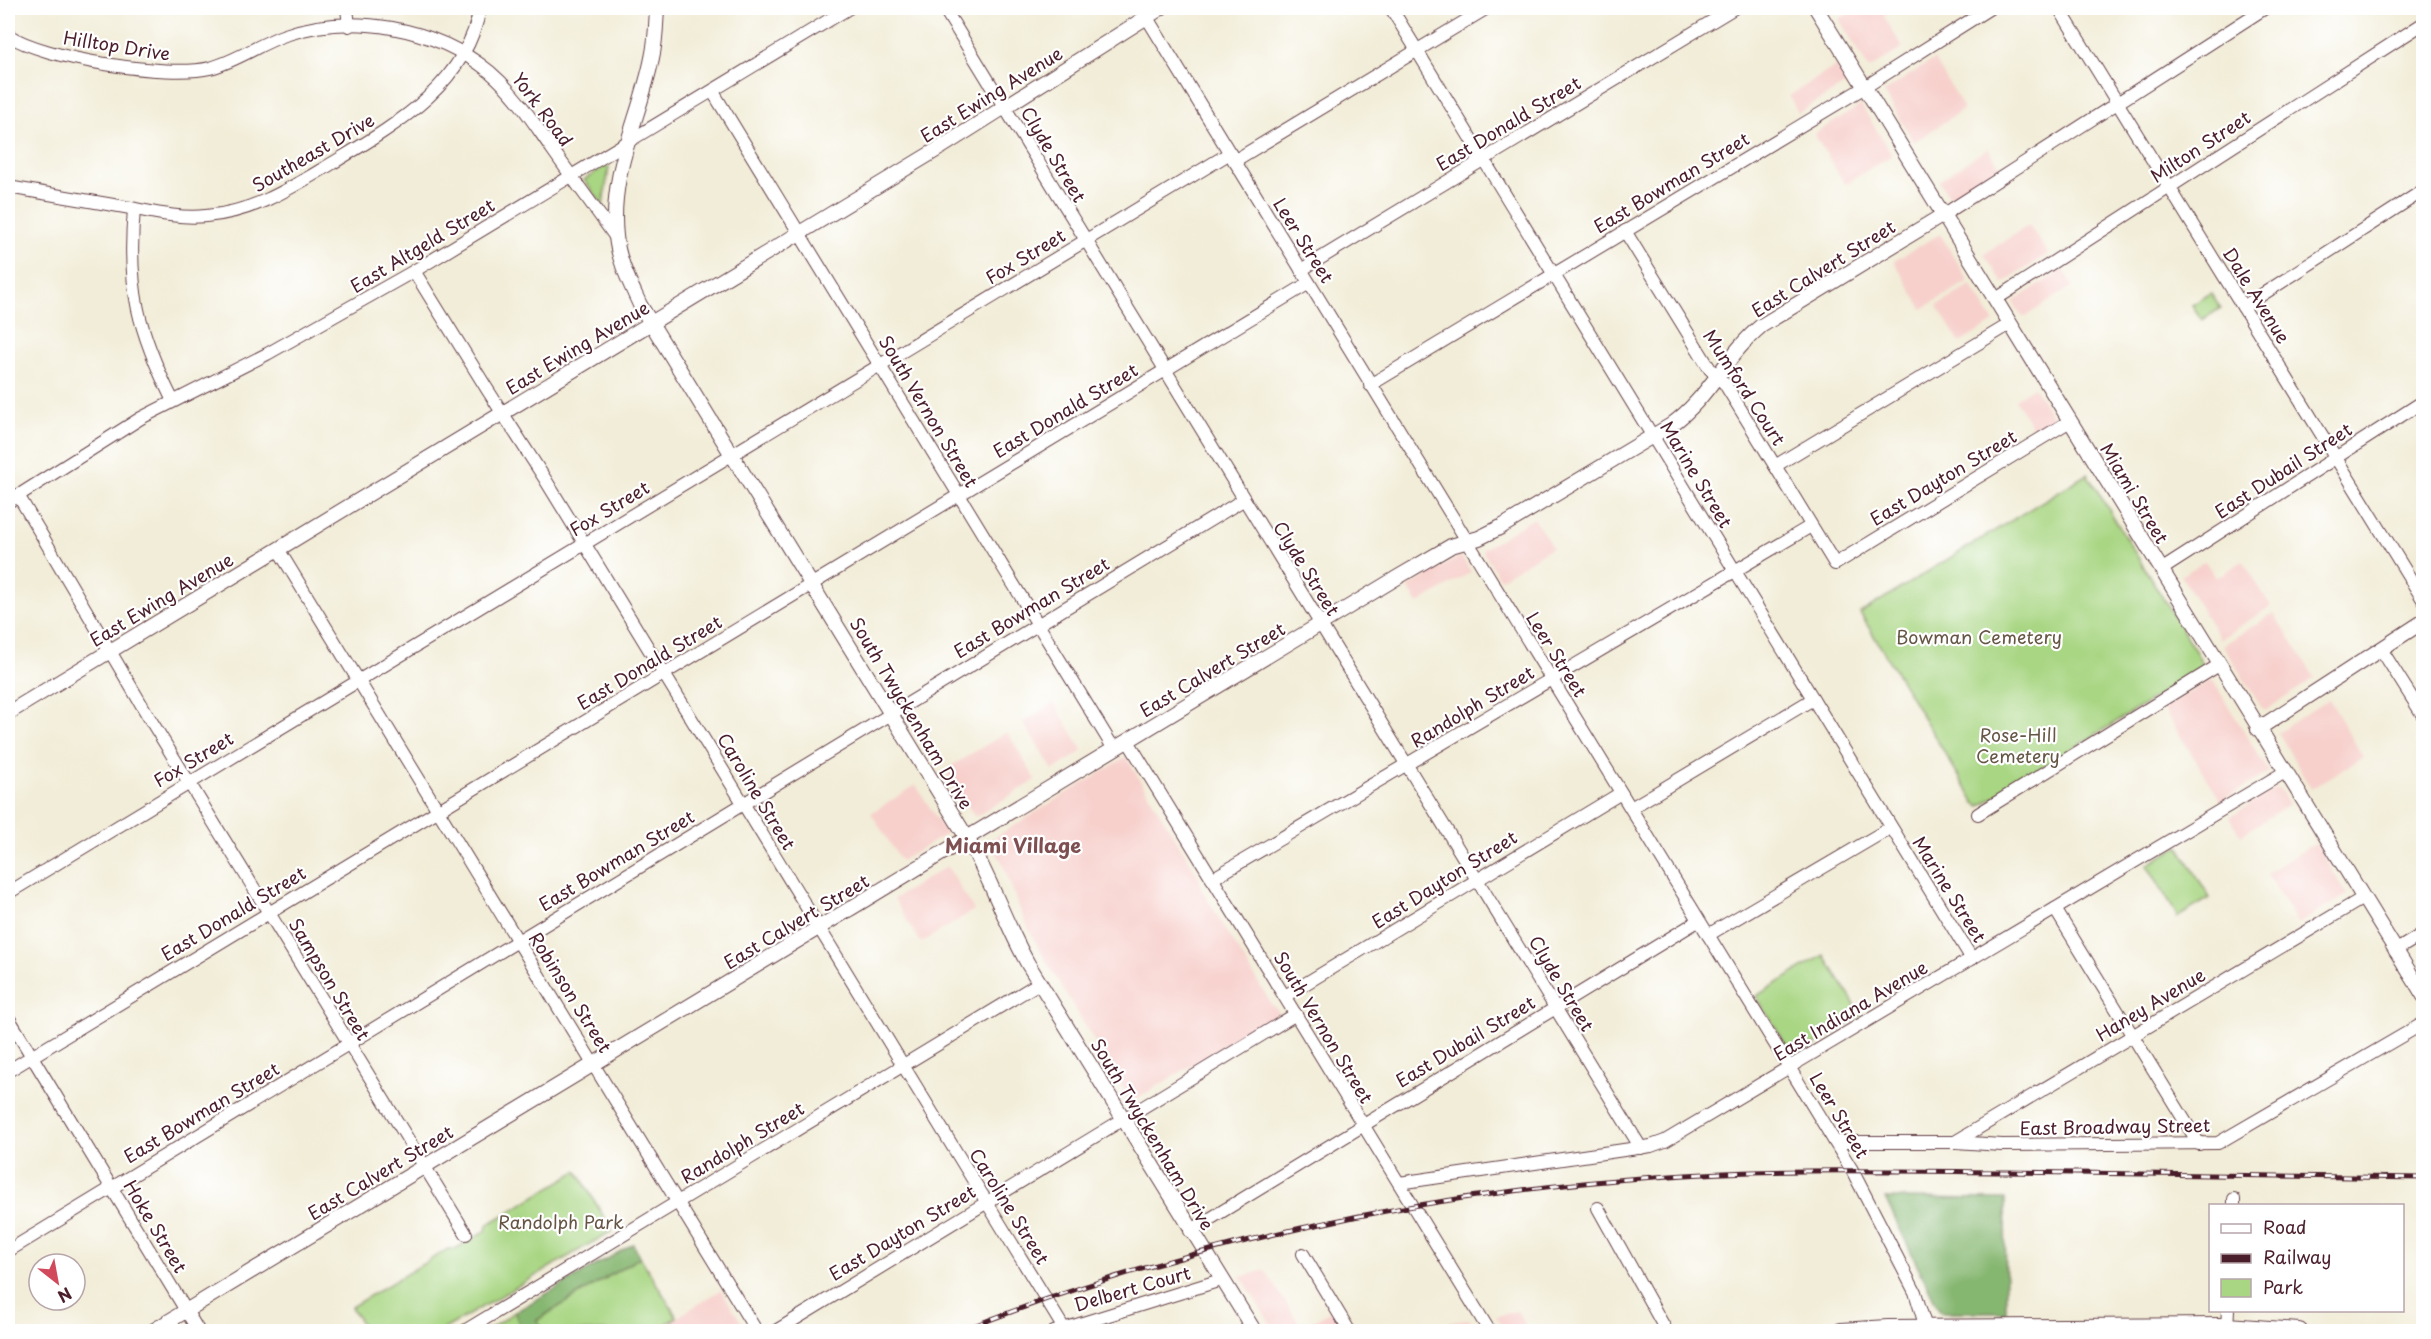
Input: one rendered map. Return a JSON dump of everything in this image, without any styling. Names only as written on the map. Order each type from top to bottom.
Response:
[{"type":"main road","points":[[1841,1332],[2228,1319],[2299,1332]]},
{"type":"street","points":[[347,8],[349,26]]},
{"type":"street","points":[[463,54],[472,36],[480,8]]},
{"type":"street","points":[[616,238],[614,210],[618,176],[652,57],[657,8]]},
{"type":"street","name":"East Altgeld Street","points":[[13,499],[173,401],[267,354],[414,271],[849,8]]},
{"type":"street","name":"Clyde Street","points":[[944,8],[1641,1148]]},
{"type":"street","name":"East Ewing Avenue","points":[[8,713],[1005,108],[1144,12],[1161,8]]},
{"type":"street","name":"Marine Street","points":[[1391,8],[1972,959]]},
{"type":"street","name":"Fox Street","points":[[8,893],[1086,240],[1487,8]]},
{"type":"street","name":"East Donald Street","points":[[1301,270],[1734,8]]},
{"type":"street","name":"Miami Street","points":[[1816,8],[2424,996]]},
{"type":"street","name":"East Bowman Street","points":[[1371,385],[1865,87],[1990,8]]},
{"type":"street","name":"Dale Avenue","points":[[2059,8],[2424,601]]},
{"type":"street","name":"East Calvert Street","points":[[151,1332],[1429,558],[1466,540],[1479,538],[1501,527],[1653,436],[1693,407],[1737,349],[1761,326],[1943,215],[2265,8]]},
{"type":"street","name":"Leer Street","points":[[1144,12],[1698,921],[1790,1067],[1834,1142],[1915,1292],[1926,1328]]},
{"type":"street","name":"Milton Street","points":[[1996,299],[2424,23]]},
{"type":"street","name":"Hilltop Drive","points":[[8,35],[33,48],[57,54],[153,71],[184,72],[226,62],[294,32],[324,26],[395,28],[424,35],[463,54]]},
{"type":"street","name":"York Road","points":[[463,54],[489,70],[514,95],[572,177]]},
{"type":"street","name":"Southeast Drive","points":[[8,187],[166,215],[206,216],[244,210],[269,200],[408,116],[437,89],[463,54]]},
{"type":"street","name":"South Vernon Street","points":[[713,92],[1114,749]]},
{"type":"street","name":"South Twyckenham Drive","points":[[572,177],[616,238],[631,285],[652,324],[967,838],[988,877],[1003,918],[1040,983],[1190,1231],[1255,1332]]},
{"type":"street","points":[[2243,307],[2424,190]]},
{"type":"street","points":[[134,209],[131,259],[135,304],[151,356],[173,401]]},
{"type":"street","name":"Mumford Court","points":[[1625,231],[1710,369],[1717,375],[1775,466],[1834,564]]},
{"type":"street","name":"Caroline Street","points":[[414,271],[585,543],[986,1202],[1061,1330]]},
{"type":"street","name":"East Donald Street","points":[[8,1071],[1309,283]]},
{"type":"street","points":[[1775,466],[2010,324]]},
{"type":"street","name":"East Dubail Street","points":[[2161,570],[2424,401]]},
{"type":"street","name":"East Dayton Street","points":[[1834,564],[2070,421]]},
{"type":"street","name":"Sampson Street","points":[[13,499],[110,650],[348,1044],[466,1234]]},
{"type":"street","name":"East Bowman Street","points":[[8,1251],[1243,500]]},
{"type":"street","name":"Randolph Street","points":[[1212,879],[1811,526]]},
{"type":"street","name":"Robinson Street","points":[[278,549],[757,1332]]},
{"type":"street","points":[[2259,729],[2424,621]]},
{"type":"street","points":[[2381,649],[2424,717]]},
{"type":"street","points":[[1978,814],[2219,665]]},
{"type":"street","points":[[1631,808],[1813,699]]},
{"type":"street","name":"South Vernon Street","points":[[1128,741],[1490,1332]]},
{"type":"street","name":"East Indiana Avenue","points":[[1399,1183],[1641,1148],[1665,1141],[2285,772]]},
{"type":"street","name":"East Dayton Street","points":[[1285,996],[1621,793]]},
{"type":"street","points":[[1708,935],[1890,828]]},
{"type":"street","name":"Haney Avenue","points":[[1955,1142],[2363,898]]},
{"type":"street","points":[[2055,909],[2199,1144]]},
{"type":"street","name":"East Dubail Street","points":[[1190,1231],[1698,921]]},
{"type":"street","points":[[2395,951],[2424,933]]},
{"type":"street","name":"Randolph Street","points":[[463,1332],[1040,983]]},
{"type":"street","name":"East Dayton Street","points":[[774,1332],[1296,1014]]},
{"type":"street","name":"Hoke Street","points":[[8,1017],[199,1332]]},
{"type":"street","name":"East Broadway Street","points":[[1834,1142],[1955,1142],[2002,1145],[2217,1143],[2424,1023]]},
{"type":"street","points":[[1598,1208],[1667,1332]]},
{"type":"street","points":[[1303,1254],[1350,1332]]},
{"type":"street","name":"Delbert Court","points":[[1061,1330],[1221,1280]]},
{"type":"shaded area","points":[[1857,8],[1893,8],[1883,15],[1903,48],[1869,69],[1839,19]]},
{"type":"shaded area","points":[[1934,59],[1964,109],[1914,142],[1884,92]]},
{"type":"shaded area","points":[[1836,66],[1846,84],[1798,113],[1789,96]]},
{"type":"shaded area","points":[[1861,105],[1892,155],[1845,184],[1814,134]]},
{"type":"shaded area","points":[[1988,148],[1999,166],[1949,197],[1939,181]]},
{"type":"shaded area","points":[[2029,225],[2048,254],[2003,283],[1984,254]]},
{"type":"shaded area","points":[[1940,234],[1969,281],[1922,309],[1894,261]]},
{"type":"shaded area","points":[[2063,270],[2073,286],[2023,318],[2013,302]]},
{"type":"shaded area","points":[[1971,285],[1994,322],[1960,343],[1937,306]]},
{"type":"shaded area","points":[[2034,387],[2054,419],[2035,431],[2015,399]]},
{"type":"shaded area","points":[[1534,518],[1552,547],[1500,579],[1482,550]]},
{"type":"shaded area","points":[[1461,556],[1471,572],[1418,604],[1408,587]]},
{"type":"shaded area","points":[[2205,561],[2216,578],[2243,561],[2271,606],[2220,639],[2181,576]]},
{"type":"shaded area","points":[[2274,613],[2315,678],[2266,710],[2261,707],[2223,645]]},
{"type":"shaded area","points":[[2212,679],[2269,772],[2221,801],[2163,708]]},
{"type":"shaded area","points":[[2329,699],[2363,757],[2311,789],[2278,732]]},
{"type":"shaded area","points":[[1054,703],[1083,751],[1053,770],[1023,722]]},
{"type":"shaded area","points":[[1007,732],[1036,780],[975,817],[945,770]]},
{"type":"shaded area","points":[[1126,757],[1199,877],[1201,889],[1272,1005],[1280,1012],[1131,1102],[1039,949],[1022,915],[1002,862],[989,841]]},
{"type":"shaded area","points":[[916,785],[946,834],[901,861],[871,813]]},
{"type":"shaded area","points":[[2278,787],[2289,804],[2241,835],[2230,817]]},
{"type":"shaded area","points":[[2315,843],[2347,895],[2298,924],[2267,873]]},
{"type":"shaded area","points":[[947,866],[974,910],[921,943],[894,899]]},
{"type":"shaded area","points":[[1265,1270],[1302,1328],[1331,1311],[1344,1331],[1275,1331],[1241,1277]]},
{"type":"shaded area","points":[[721,1290],[747,1331],[654,1332]]},
{"type":"shaded area","points":[[1517,1311],[1529,1331],[1505,1331],[1496,1316]]},
{"type":"shaded area","points":[[1469,1319],[1477,1331],[1426,1331],[1424,1327]]},
{"type":"green space","points":[[605,166],[609,167],[603,205],[584,180]]},
{"type":"green space","points":[[2211,293],[2221,308],[2202,320],[2192,305]]},
{"type":"green space","name":"Bowman Cemetery","points":[[2087,474],[2205,667],[1980,806],[1975,803],[1860,613]]},
{"type":"green space","points":[[2179,846],[2210,898],[2178,917],[2147,865]]},
{"type":"green space","points":[[1824,955],[1862,1016],[1794,1058],[1756,996]]},
{"type":"green space","name":"Randolph Park","points":[[577,1171],[612,1231],[441,1331],[366,1331],[351,1307],[448,1249],[455,1249],[486,1231],[487,1225]]},
{"type":"green space","points":[[1885,1198],[2005,1199],[2006,1312],[1940,1312]]},
{"type":"green space","points":[[633,1244],[640,1257],[537,1320],[543,1331],[522,1331],[515,1312]]},
{"type":"green space","points":[[640,1257],[677,1317],[654,1332],[543,1331],[537,1320]]},
{"type":"green space","points":[[515,1312],[522,1331],[485,1332]]},
{"type":"railway","points":[[958,1332],[1041,1301],[1212,1249],[1389,1210],[1567,1185],[1699,1174],[1830,1171],[2424,1178]]},
{"type":"district","name":"Miami Village","points":[[1013,845]]},
{"type":"park label","name":"Rose-Hill Cemetery","points":[[2018,744]]}]
